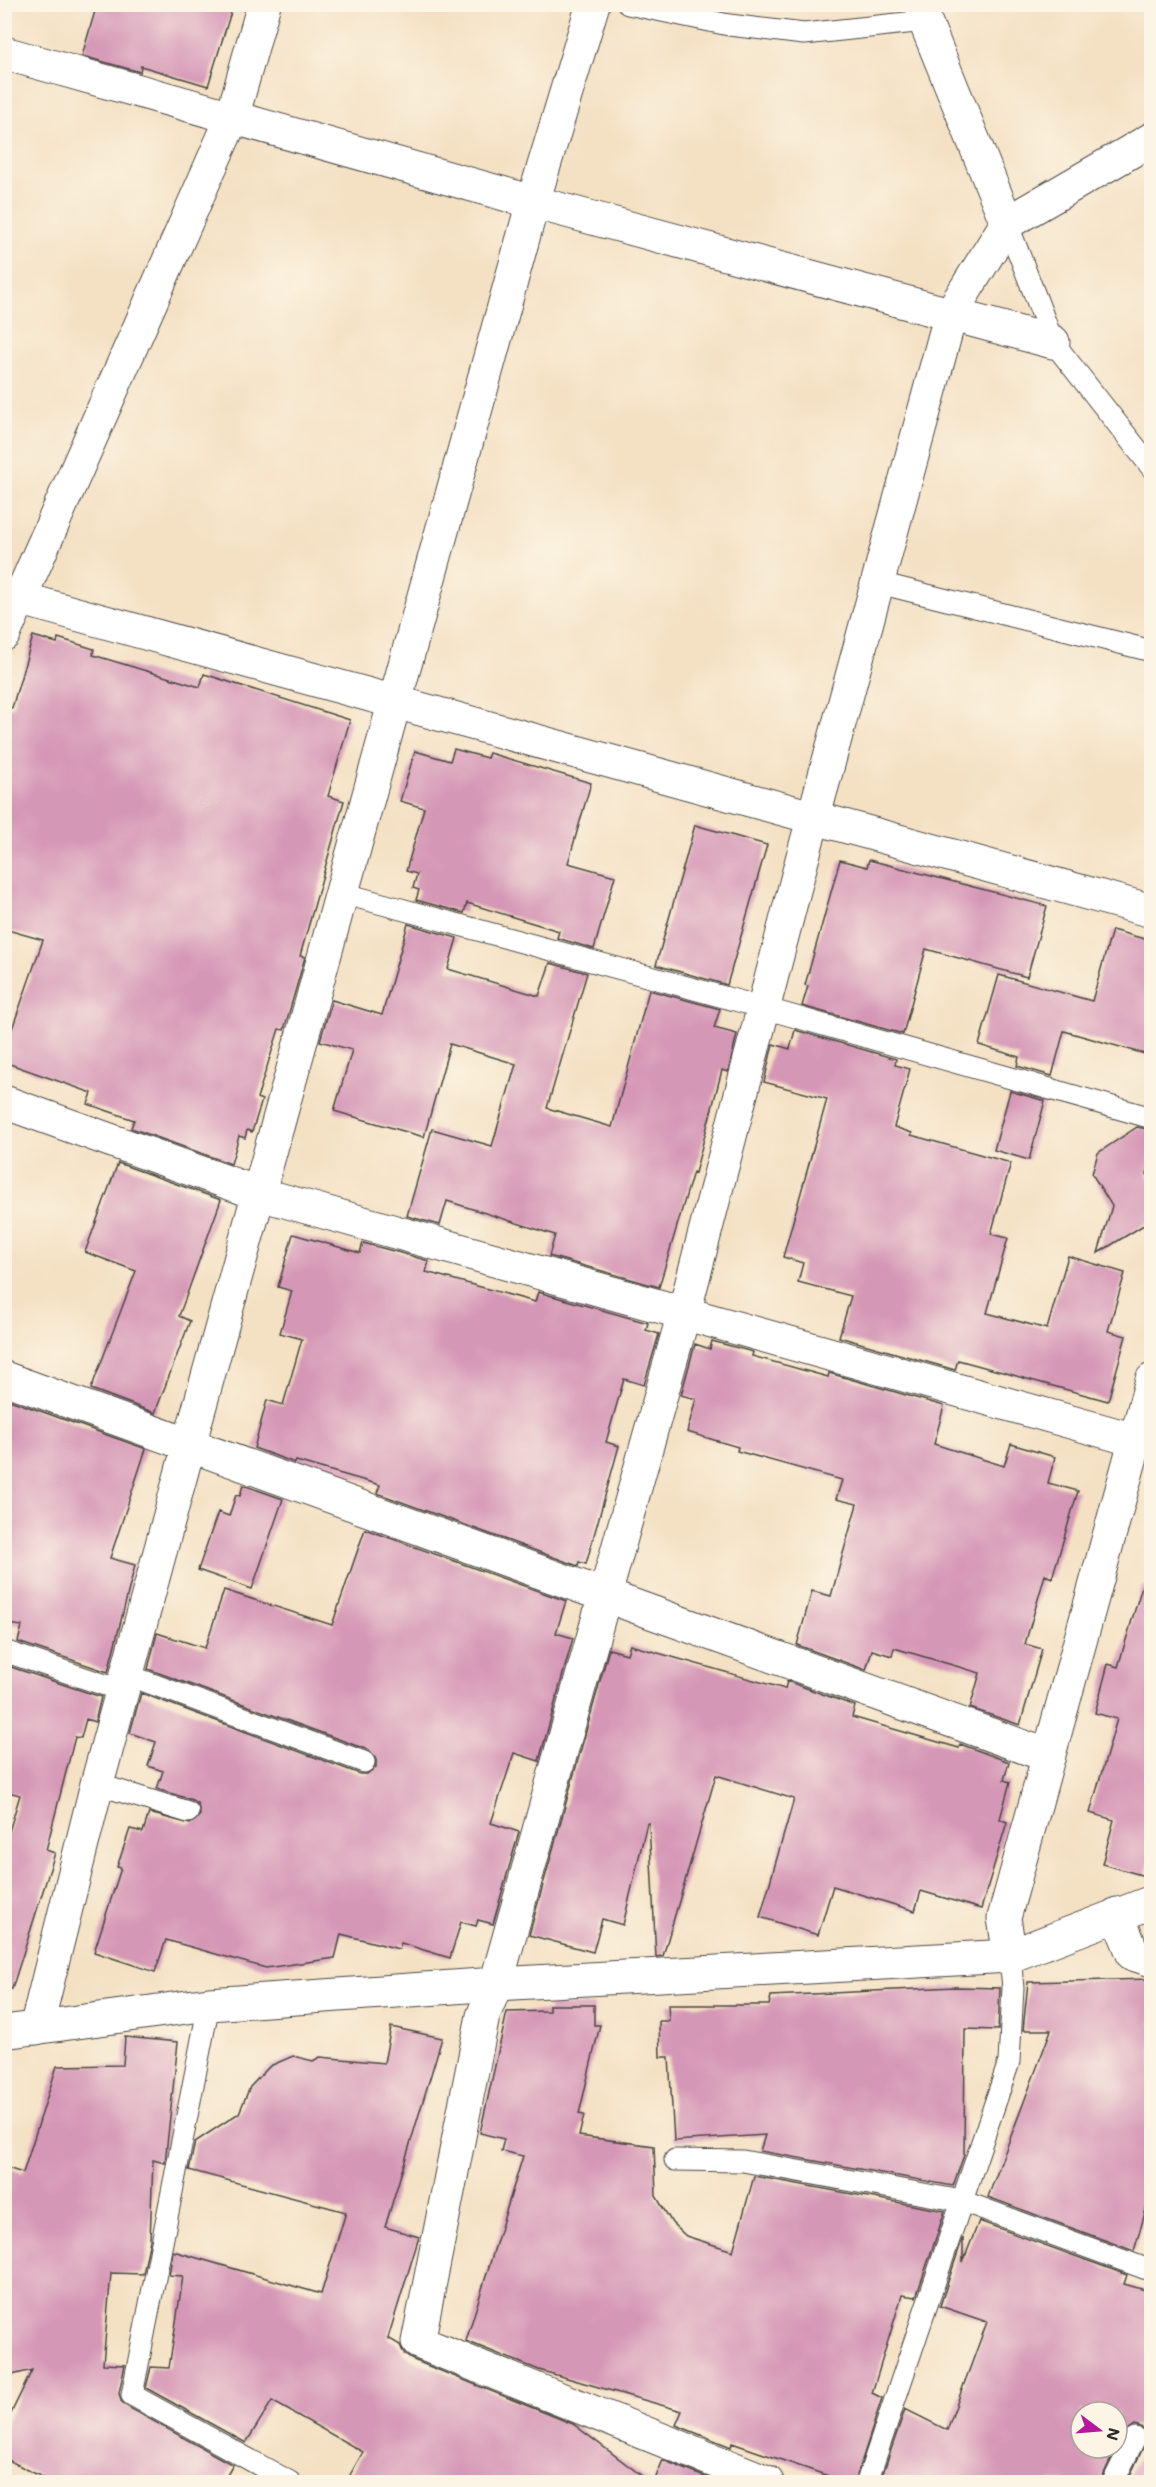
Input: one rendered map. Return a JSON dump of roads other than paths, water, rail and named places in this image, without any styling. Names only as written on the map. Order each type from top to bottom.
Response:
[{"type":"street","points":[[4,634],[12,596],[232,118],[264,4]]},
{"type":"street","points":[[593,4],[533,202],[97,1784],[20,2030],[209,2004],[496,1984],[1010,1956],[1152,1902]]},
{"type":"street","points":[[924,13],[1006,223]]},
{"type":"street","points":[[4,53],[533,202],[1053,342]]},
{"type":"street","points":[[767,2482],[418,2342],[483,2016],[496,1984],[684,1312],[814,817],[951,313],[1006,223],[1152,140]]},
{"type":"street","points":[[12,596],[1152,911]]},
{"type":"street","points":[[4,1102],[260,1194],[1143,1442]]},
{"type":"street","points":[[4,1378],[1048,1756]]},
{"type":"street","points":[[1010,1956],[1004,1918],[1048,1756],[1143,1442],[1152,1380]]},
{"type":"street","points":[[1117,1914],[1133,1953],[1152,1960]]},
{"type":"lane","points":[[628,4],[729,25],[804,34],[924,13]]},
{"type":"lane","points":[[1006,223],[1053,342],[1152,468]]},
{"type":"lane","points":[[879,583],[1152,651]]},
{"type":"lane","points":[[342,893],[764,1008],[1152,1118]]},
{"type":"lane","points":[[4,1651],[125,1683],[364,1762]]},
{"type":"lane","points":[[97,1784],[188,1812]]},
{"type":"lane","points":[[867,2482],[1009,2062],[1013,1988],[1010,1956]]},
{"type":"lane","points":[[209,2004],[132,2395],[290,2482]]},
{"type":"lane","points":[[675,2160],[743,2161],[962,2201],[1152,2271]]},
{"type":"lane","points":[[1113,2482],[1135,2438]]}]
